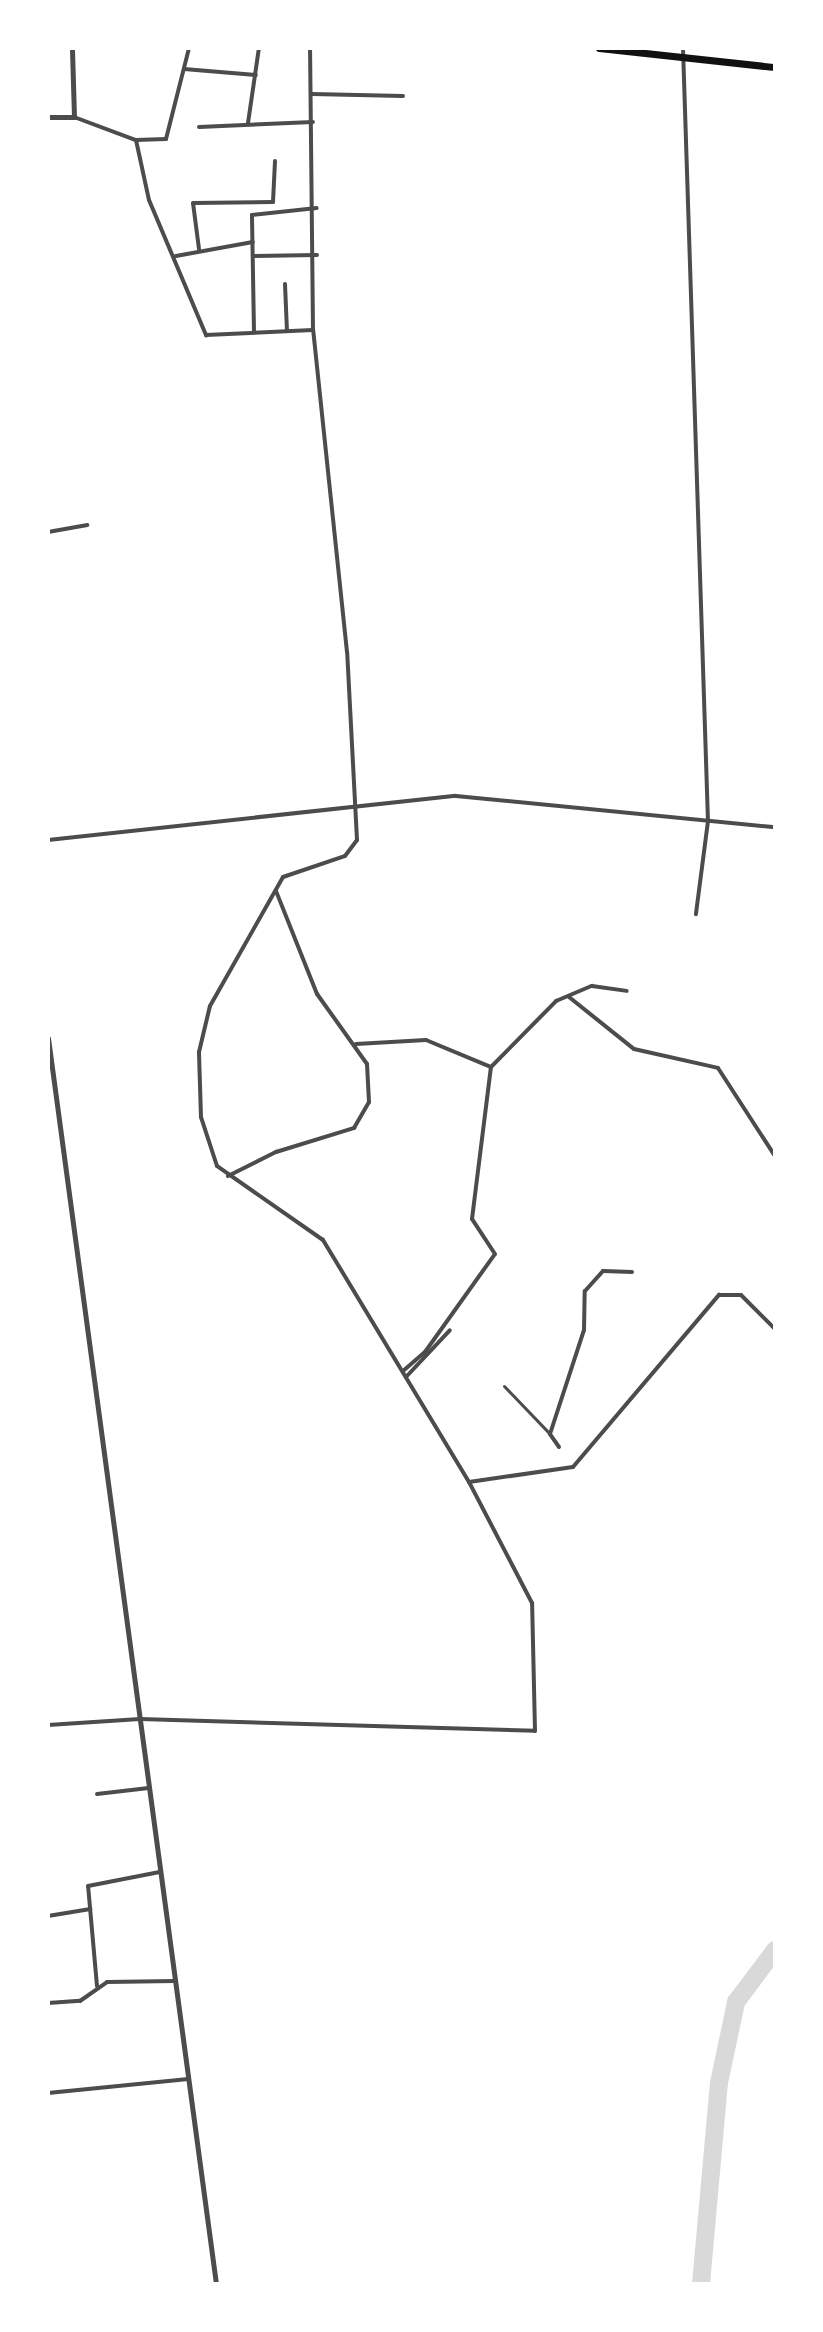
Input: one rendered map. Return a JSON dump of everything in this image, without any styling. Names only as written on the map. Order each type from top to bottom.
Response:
[{"type":"highway","points":[[599,48],[775,67]]},
{"type":"street","points":[[72,48],[74,117]]},
{"type":"street","points":[[48,117],[74,117],[136,140],[166,139],[189,48]]},
{"type":"street","points":[[248,123],[259,48]]},
{"type":"street","points":[[48,1725],[140,1719],[535,1731],[532,1603],[469,1482],[323,1240],[228,1176],[207,1150],[199,1052],[210,1006],[276,891],[293,869],[345,856],[357,840],[357,809],[313,330],[317,208],[310,48]]},
{"type":"street","points":[[683,48],[708,821],[696,914]]},
{"type":"street","points":[[184,69],[256,75]]},
{"type":"street","points":[[312,94],[403,96]]},
{"type":"street","points":[[199,127],[313,122]]},
{"type":"street","points":[[136,140],[149,200],[176,256],[206,335],[313,330]]},
{"type":"street","points":[[199,249],[193,203],[273,202],[275,161]]},
{"type":"street","points":[[254,332],[253,242],[257,210],[317,208]]},
{"type":"street","points":[[176,256],[199,249],[253,242]]},
{"type":"street","points":[[254,256],[317,255]]},
{"type":"street","points":[[285,284],[287,331]]},
{"type":"street","points":[[48,532],[87,525]]},
{"type":"street","points":[[48,840],[456,796],[775,827]]},
{"type":"street","points":[[228,1176],[363,1120],[370,1077],[356,1044],[338,1032],[317,994],[276,891]]},
{"type":"street","points":[[403,1371],[425,1352],[495,1254],[472,1219],[491,1067],[529,1022],[569,997],[592,986],[627,991]]},
{"type":"street","points":[[569,997],[634,1049],[718,1068],[775,1156]]},
{"type":"street","points":[[48,1038],[216,2284]]},
{"type":"street","points":[[356,1044],[426,1040],[491,1067]]},
{"type":"street","points":[[550,1434],[584,1330],[585,1291],[603,1271],[632,1272]]},
{"type":"street","points":[[469,1482],[573,1467],[719,1295],[741,1295],[775,1329]]},
{"type":"street","points":[[406,1377],[450,1330]]},
{"type":"street","points":[[504,1386],[559,1447]]},
{"type":"street","points":[[97,1794],[149,1788]]},
{"type":"street","points":[[97,1986],[88,1886],[160,1872]]},
{"type":"street","points":[[48,1916],[90,1909]]},
{"type":"street","points":[[48,2003],[80,2001],[97,1986],[175,1981]]},
{"type":"street","points":[[48,2093],[188,2079]]},
{"type":"waterway","points":[[701,2284],[719,2083],[736,2002],[775,1950]]}]
